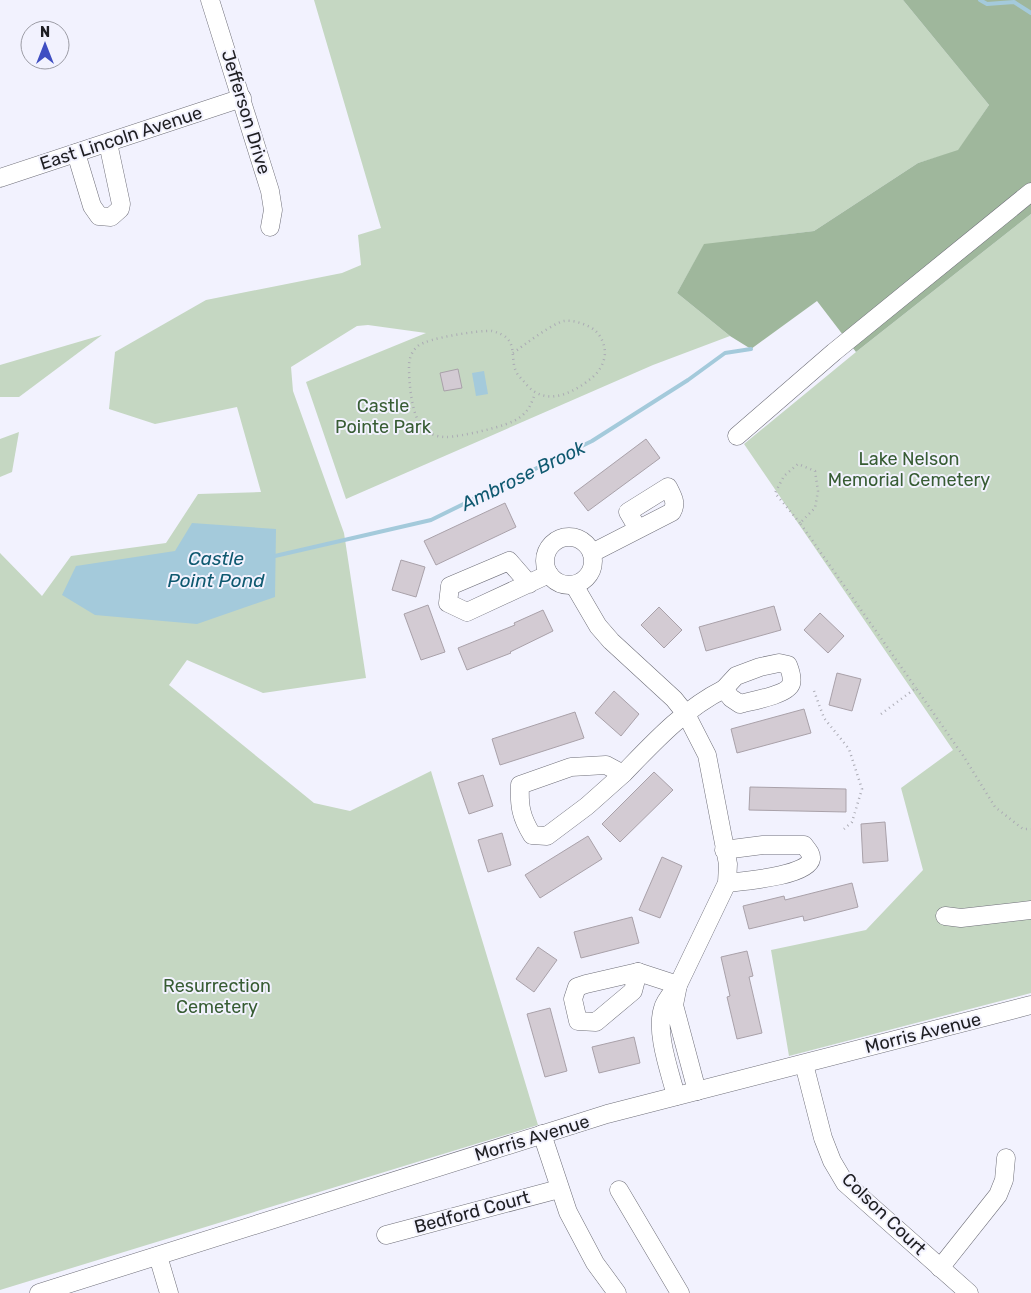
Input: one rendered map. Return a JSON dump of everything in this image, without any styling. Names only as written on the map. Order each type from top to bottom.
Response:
[{"type":"street","name":"Jefferson Drive","points":[[210,0],[270,191],[273,210],[270,227]]},
{"type":"street","name":"East Lincoln Avenue","points":[[0,178],[242,98]]},
{"type":"street","points":[[76,153],[92,206],[99,216],[111,217],[120,209],[121,204],[108,143]]},
{"type":"street","points":[[737,436],[834,352],[1031,192]]},
{"type":"street","points":[[592,553],[638,530]]},
{"type":"street","points":[[574,537],[588,546],[592,553],[592,569],[588,576],[574,585],[560,583],[549,574],[546,567],[547,551],[558,539],[574,537]]},
{"type":"street","points":[[529,584],[549,574]]},
{"type":"street","points":[[574,585],[598,626],[611,641],[674,699],[686,714],[706,755],[728,864],[727,883],[678,985],[663,1006],[660,1019],[663,1043],[676,1096]]},
{"type":"street","points":[[623,774],[606,765],[571,767],[520,785],[519,801],[523,820],[532,835],[547,836],[587,806],[623,774],[672,725],[711,696],[724,689]]},
{"type":"street","points":[[724,850],[788,844],[804,845],[811,854],[811,860],[807,867],[780,876],[727,883]]},
{"type":"street","points":[[945,916],[961,918],[1031,910]]},
{"type":"street","points":[[638,972],[678,985]]},
{"type":"street","points":[[678,985],[674,1005],[697,1091]]},
{"type":"street","name":"Morris Avenue","points":[[39,1293],[607,1114],[1031,1005]]},
{"type":"street","name":"Colson Court","points":[[804,1064],[823,1138],[832,1161],[845,1183],[969,1293]]},
{"type":"street","points":[[542,1134],[568,1212],[595,1263],[617,1293]]},
{"type":"street","points":[[940,1268],[998,1195],[1004,1180],[1006,1158]]},
{"type":"street","name":"Bedford Court","points":[[386,1234],[559,1189]]},
{"type":"street","points":[[619,1190],[680,1293]]},
{"type":"street","points":[[158,1256],[169,1293]]},
{"type":"path","points":[[513,353],[555,325],[565,321],[592,328],[601,339],[605,355],[597,375],[569,393],[549,397],[535,393],[529,388],[517,373],[508,338],[494,331],[429,340],[418,346],[411,356],[409,368],[414,407],[419,423],[435,436],[448,438],[500,427],[514,422],[525,413],[535,393]]},
{"type":"path","points":[[800,523],[814,508],[818,491],[815,471],[798,464],[784,476],[775,494],[800,523],[916,688],[964,757],[995,807],[1023,829],[1031,829]]},
{"type":"path","points":[[881,714],[916,688]]},
{"type":"path","points":[[814,691],[824,718],[849,748],[862,789],[852,822],[844,829]]},
{"type":"green space","points":[[314,0],[903,0],[989,105],[958,151],[918,163],[814,231],[704,245],[677,293],[730,336],[653,365],[346,499],[306,382],[426,333],[368,325],[357,326],[291,367],[293,391],[344,533],[366,678],[263,693],[187,660],[169,685],[314,803],[350,811],[431,771],[538,1125],[0,1290],[0,553],[42,596],[71,556],[166,543],[198,494],[261,492],[237,407],[155,424],[109,409],[115,352],[206,300],[342,273],[361,265],[358,235],[381,228]]},
{"type":"green space","points":[[903,0],[1031,0],[1031,214],[856,352],[817,301],[751,349],[730,336],[677,293],[704,244],[814,231],[918,163],[958,150],[989,105]]},
{"type":"green space","name":"Lake Nelson Memorial Cemetery","points":[[1031,214],[1031,993],[789,1056],[771,950],[866,930],[923,870],[901,788],[953,750],[744,444],[856,352]]},
{"type":"green space","points":[[102,335],[19,397],[0,397],[0,365]]},
{"type":"green space","points":[[19,432],[12,472],[0,477],[0,439]]},
{"type":"water","points":[[484,371],[488,394],[476,396],[472,373]]},
{"type":"water","name":"Castle Point Pond","points":[[192,523],[276,529],[275,597],[197,624],[95,615],[62,595],[76,566],[175,551]]},
{"type":"building","points":[[458,369],[462,388],[444,391],[440,373]]},
{"type":"building","points":[[646,439],[660,458],[588,511],[574,493]]},
{"type":"building","points":[[505,503],[516,527],[436,565],[424,541]]},
{"type":"building","points":[[401,560],[425,567],[416,597],[392,590]]},
{"type":"building","points":[[428,605],[445,652],[421,660],[404,614]]},
{"type":"building","points":[[774,606],[781,630],[706,651],[699,627]]},
{"type":"building","points":[[659,607],[682,630],[664,648],[641,625]]},
{"type":"building","points":[[543,610],[553,631],[511,653],[467,670],[458,648],[515,625],[514,623]]},
{"type":"building","points":[[820,613],[844,636],[828,653],[804,630]]},
{"type":"building","points":[[837,673],[861,679],[852,711],[829,705]]},
{"type":"building","points":[[614,691],[639,714],[621,736],[595,713]]},
{"type":"building","points":[[804,709],[811,733],[737,753],[731,729]]},
{"type":"building","points":[[575,712],[584,738],[500,765],[492,739]]},
{"type":"building","points":[[654,772],[673,790],[620,842],[602,824]]},
{"type":"building","points":[[483,775],[493,806],[469,814],[458,783]]},
{"type":"building","points":[[750,787],[846,789],[846,812],[749,810]]},
{"type":"building","points":[[885,822],[888,861],[863,863],[861,824]]},
{"type":"building","points":[[502,833],[511,865],[488,872],[478,840]]},
{"type":"building","points":[[588,836],[602,859],[540,898],[525,875]]},
{"type":"building","points":[[662,857],[682,866],[660,918],[639,910]]},
{"type":"building","points":[[852,883],[858,907],[804,921],[803,916],[749,929],[743,906],[784,896],[785,900]]},
{"type":"building","points":[[632,917],[639,943],[581,958],[574,932]]},
{"type":"building","points":[[538,947],[557,960],[534,992],[516,979]]},
{"type":"building","points":[[747,951],[753,976],[749,977],[762,1033],[737,1039],[727,997],[730,996],[721,957]]},
{"type":"building","points":[[550,1008],[567,1071],[545,1077],[527,1014]]},
{"type":"building","points":[[634,1037],[640,1063],[599,1073],[592,1047]]},
{"type":"waterway","name":"Ambrose Brook","points":[[980,0],[987,4],[1014,2],[1031,13]]},
{"type":"waterway","name":"Ambrose Brook","points":[[275,556],[431,520],[592,441],[688,380],[725,353],[751,349]]},
{"type":"park label","name":"Castle Pointe Park","points":[[383,416]]},
{"type":"park label","name":"Resurrection Cemetery","points":[[217,996]]}]
